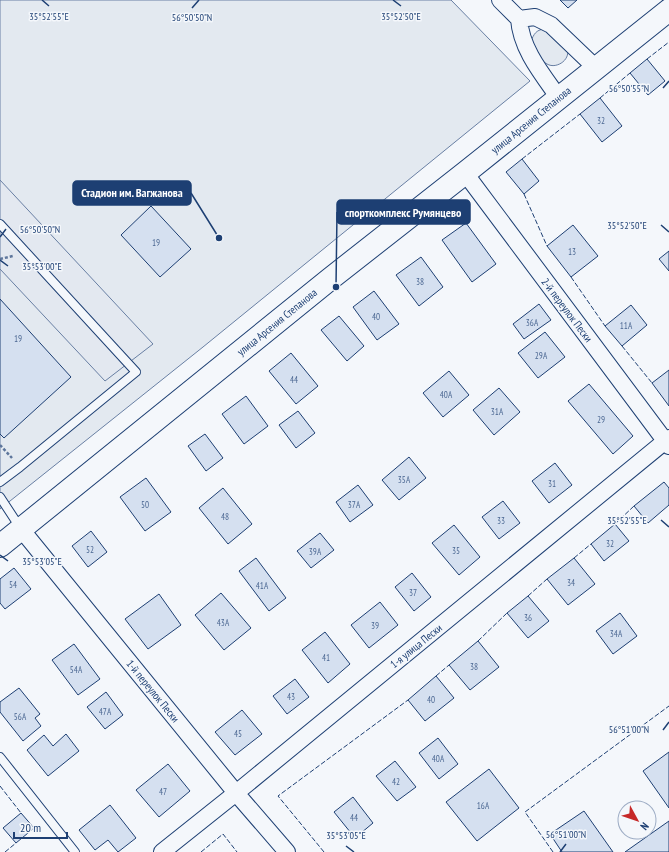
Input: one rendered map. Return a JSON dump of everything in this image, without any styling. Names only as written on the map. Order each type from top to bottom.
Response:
[{"type":"street","points":[[500,0],[519,19],[520,30],[526,47],[558,98]]},
{"type":"street","name":"улица Арсения Степанова","points":[[0,546],[330,279],[669,10]]},
{"type":"street","points":[[519,19],[535,17],[551,24],[596,68]]},
{"type":"street","name":"2-й переулок Пески","points":[[465,173],[668,442]]},
{"type":"street","name":"1-я улица Пески","points":[[162,852],[236,794],[668,442]]},
{"type":"street","name":"1-й переулок Пески","points":[[21,529],[236,794],[287,852]]},
{"type":"lane","points":[[0,224],[136,372],[0,482]]},
{"type":"lane","points":[[0,497],[21,529]]},
{"type":"lane","points":[[0,757],[75,852]]},
{"type":"shaded area","points":[[0,0],[451,0],[530,81],[203,347],[0,509]]},
{"type":"shaded area","points":[[544,29],[566,47],[568,51],[566,59],[559,64],[551,65],[544,62],[531,41],[533,36],[539,30]]},
{"type":"shaded area","points":[[0,180],[153,344],[105,381],[0,269]]},
{"type":"building","points":[[560,0],[577,0],[568,8]]},
{"type":"building","points":[[647,59],[665,81],[648,95],[630,73]]},
{"type":"building","points":[[600,98],[622,126],[602,142],[580,114]]},
{"type":"building","points":[[522,159],[539,181],[524,194],[506,172]]},
{"type":"building","points":[[151,206],[191,249],[160,277],[121,235]]},
{"type":"building","points":[[466,223],[496,264],[472,282],[442,240]]},
{"type":"building","points":[[573,225],[598,256],[571,277],[547,246]]},
{"type":"building","points":[[669,251],[669,271],[659,259]]},
{"type":"building","points":[[421,257],[443,287],[419,306],[396,275]]},
{"type":"building","points":[[374,291],[399,324],[377,340],[353,307]]},
{"type":"building","points":[[0,299],[71,377],[4,438],[0,434]]},
{"type":"building","points":[[539,304],[551,320],[524,339],[513,324]]},
{"type":"building","points":[[631,305],[647,325],[622,346],[605,326]]},
{"type":"building","points":[[339,316],[364,346],[347,361],[321,330]]},
{"type":"building","points":[[545,332],[565,357],[538,378],[518,353]]},
{"type":"building","points":[[291,353],[318,386],[296,404],[269,371]]},
{"type":"building","points":[[669,370],[669,406],[652,383]]},
{"type":"building","points":[[449,371],[469,395],[443,417],[423,393]]},
{"type":"building","points":[[589,384],[633,436],[613,454],[568,401]]},
{"type":"building","points":[[499,388],[520,412],[494,435],[473,410]]},
{"type":"building","points":[[246,396],[268,426],[244,444],[222,414]]},
{"type":"building","points":[[298,411],[315,433],[296,448],[279,425]]},
{"type":"building","points":[[205,434],[223,458],[206,471],[188,446]]},
{"type":"building","points":[[409,457],[426,478],[399,500],[382,480]]},
{"type":"building","points":[[555,463],[572,485],[549,503],[532,481]]},
{"type":"building","points":[[146,478],[171,512],[145,531],[120,497]]},
{"type":"building","points":[[664,482],[669,488],[669,505],[648,523],[634,506]]},
{"type":"building","points":[[358,485],[373,505],[350,522],[336,502]]},
{"type":"building","points":[[223,488],[252,524],[228,544],[199,508]]},
{"type":"building","points":[[503,501],[520,523],[499,539],[482,517]]},
{"type":"building","points":[[615,524],[629,541],[604,561],[591,544]]},
{"type":"building","points":[[454,525],[480,557],[459,575],[432,543]]},
{"type":"building","points":[[91,531],[107,552],[88,567],[72,546]]},
{"type":"building","points":[[320,533],[334,550],[311,568],[297,551]]},
{"type":"building","points":[[256,558],[286,598],[269,611],[239,571]]},
{"type":"building","points":[[574,558],[595,584],[568,605],[547,579]]},
{"type":"building","points":[[14,568],[31,589],[5,609],[0,603],[0,579]]},
{"type":"building","points":[[412,573],[431,597],[414,611],[395,587]]},
{"type":"building","points":[[221,593],[251,628],[224,650],[195,615]]},
{"type":"building","points":[[159,594],[181,625],[148,649],[125,619]]},
{"type":"building","points":[[528,596],[549,621],[528,638],[507,613]]},
{"type":"building","points":[[380,602],[398,625],[369,648],[351,625]]},
{"type":"building","points":[[620,613],[637,636],[613,654],[596,631]]},
{"type":"building","points":[[325,632],[350,664],[328,683],[302,650]]},
{"type":"building","points":[[478,641],[499,667],[470,690],[449,665]]},
{"type":"building","points":[[74,644],[100,679],[78,695],[52,660]]},
{"type":"building","points":[[436,676],[454,698],[425,721],[408,700]]},
{"type":"building","points":[[295,679],[309,697],[287,714],[273,696]]},
{"type":"building","points":[[19,688],[40,714],[35,718],[41,726],[23,741],[0,712],[0,702]]},
{"type":"building","points":[[106,692],[123,715],[105,729],[87,707]]},
{"type":"building","points":[[242,710],[262,734],[235,755],[215,732]]},
{"type":"building","points":[[66,734],[79,751],[48,776],[27,750],[44,735],[53,746]]},
{"type":"building","points":[[438,738],[458,764],[439,779],[419,753]]},
{"type":"building","points":[[669,752],[669,808],[643,771]]},
{"type":"building","points":[[395,761],[416,787],[397,801],[376,776]]},
{"type":"building","points":[[168,764],[190,791],[159,817],[136,790]]},
{"type":"building","points":[[489,769],[519,808],[477,841],[446,802]]},
{"type":"building","points":[[353,797],[373,823],[355,838],[334,812]]},
{"type":"building","points":[[110,805],[136,838],[118,852],[108,840],[95,850],[79,830]]},
{"type":"building","points":[[584,811],[613,852],[562,852],[550,834]]},
{"type":"building","points":[[21,813],[34,828],[16,843],[3,828]]},
{"type":"building","points":[[669,821],[669,852],[625,852],[642,840],[657,840],[657,829]]},
{"type":"fence","points":[[647,59],[669,42]]},
{"type":"fence","points":[[600,98],[630,73]]},
{"type":"fence","points":[[522,159],[580,114]]},
{"type":"fence","points":[[524,194],[547,246]]},
{"type":"fence","points":[[571,277],[605,326]]},
{"type":"fence","points":[[622,346],[652,383]]},
{"type":"fence","points":[[615,524],[634,506]]},
{"type":"fence","points":[[574,558],[591,544]]},
{"type":"fence","points":[[528,596],[547,579]]},
{"type":"fence","points":[[478,641],[507,613]]},
{"type":"fence","points":[[436,676],[449,665]]},
{"type":"fence","points":[[324,852],[278,796],[408,700]]},
{"type":"fence","points":[[553,852],[525,812],[669,706]]},
{"type":"fence","points":[[0,786],[21,813]]},
{"type":"fence","points":[[201,852],[223,834],[237,852]]},
{"type":"fence","points":[[5,852],[16,843]]},
{"type":"place","name":"Стадион им. Вагжанова","points":[[219,238]]},
{"type":"place","name":"cпорткомплекс Румянцево","points":[[336,287]]}]
